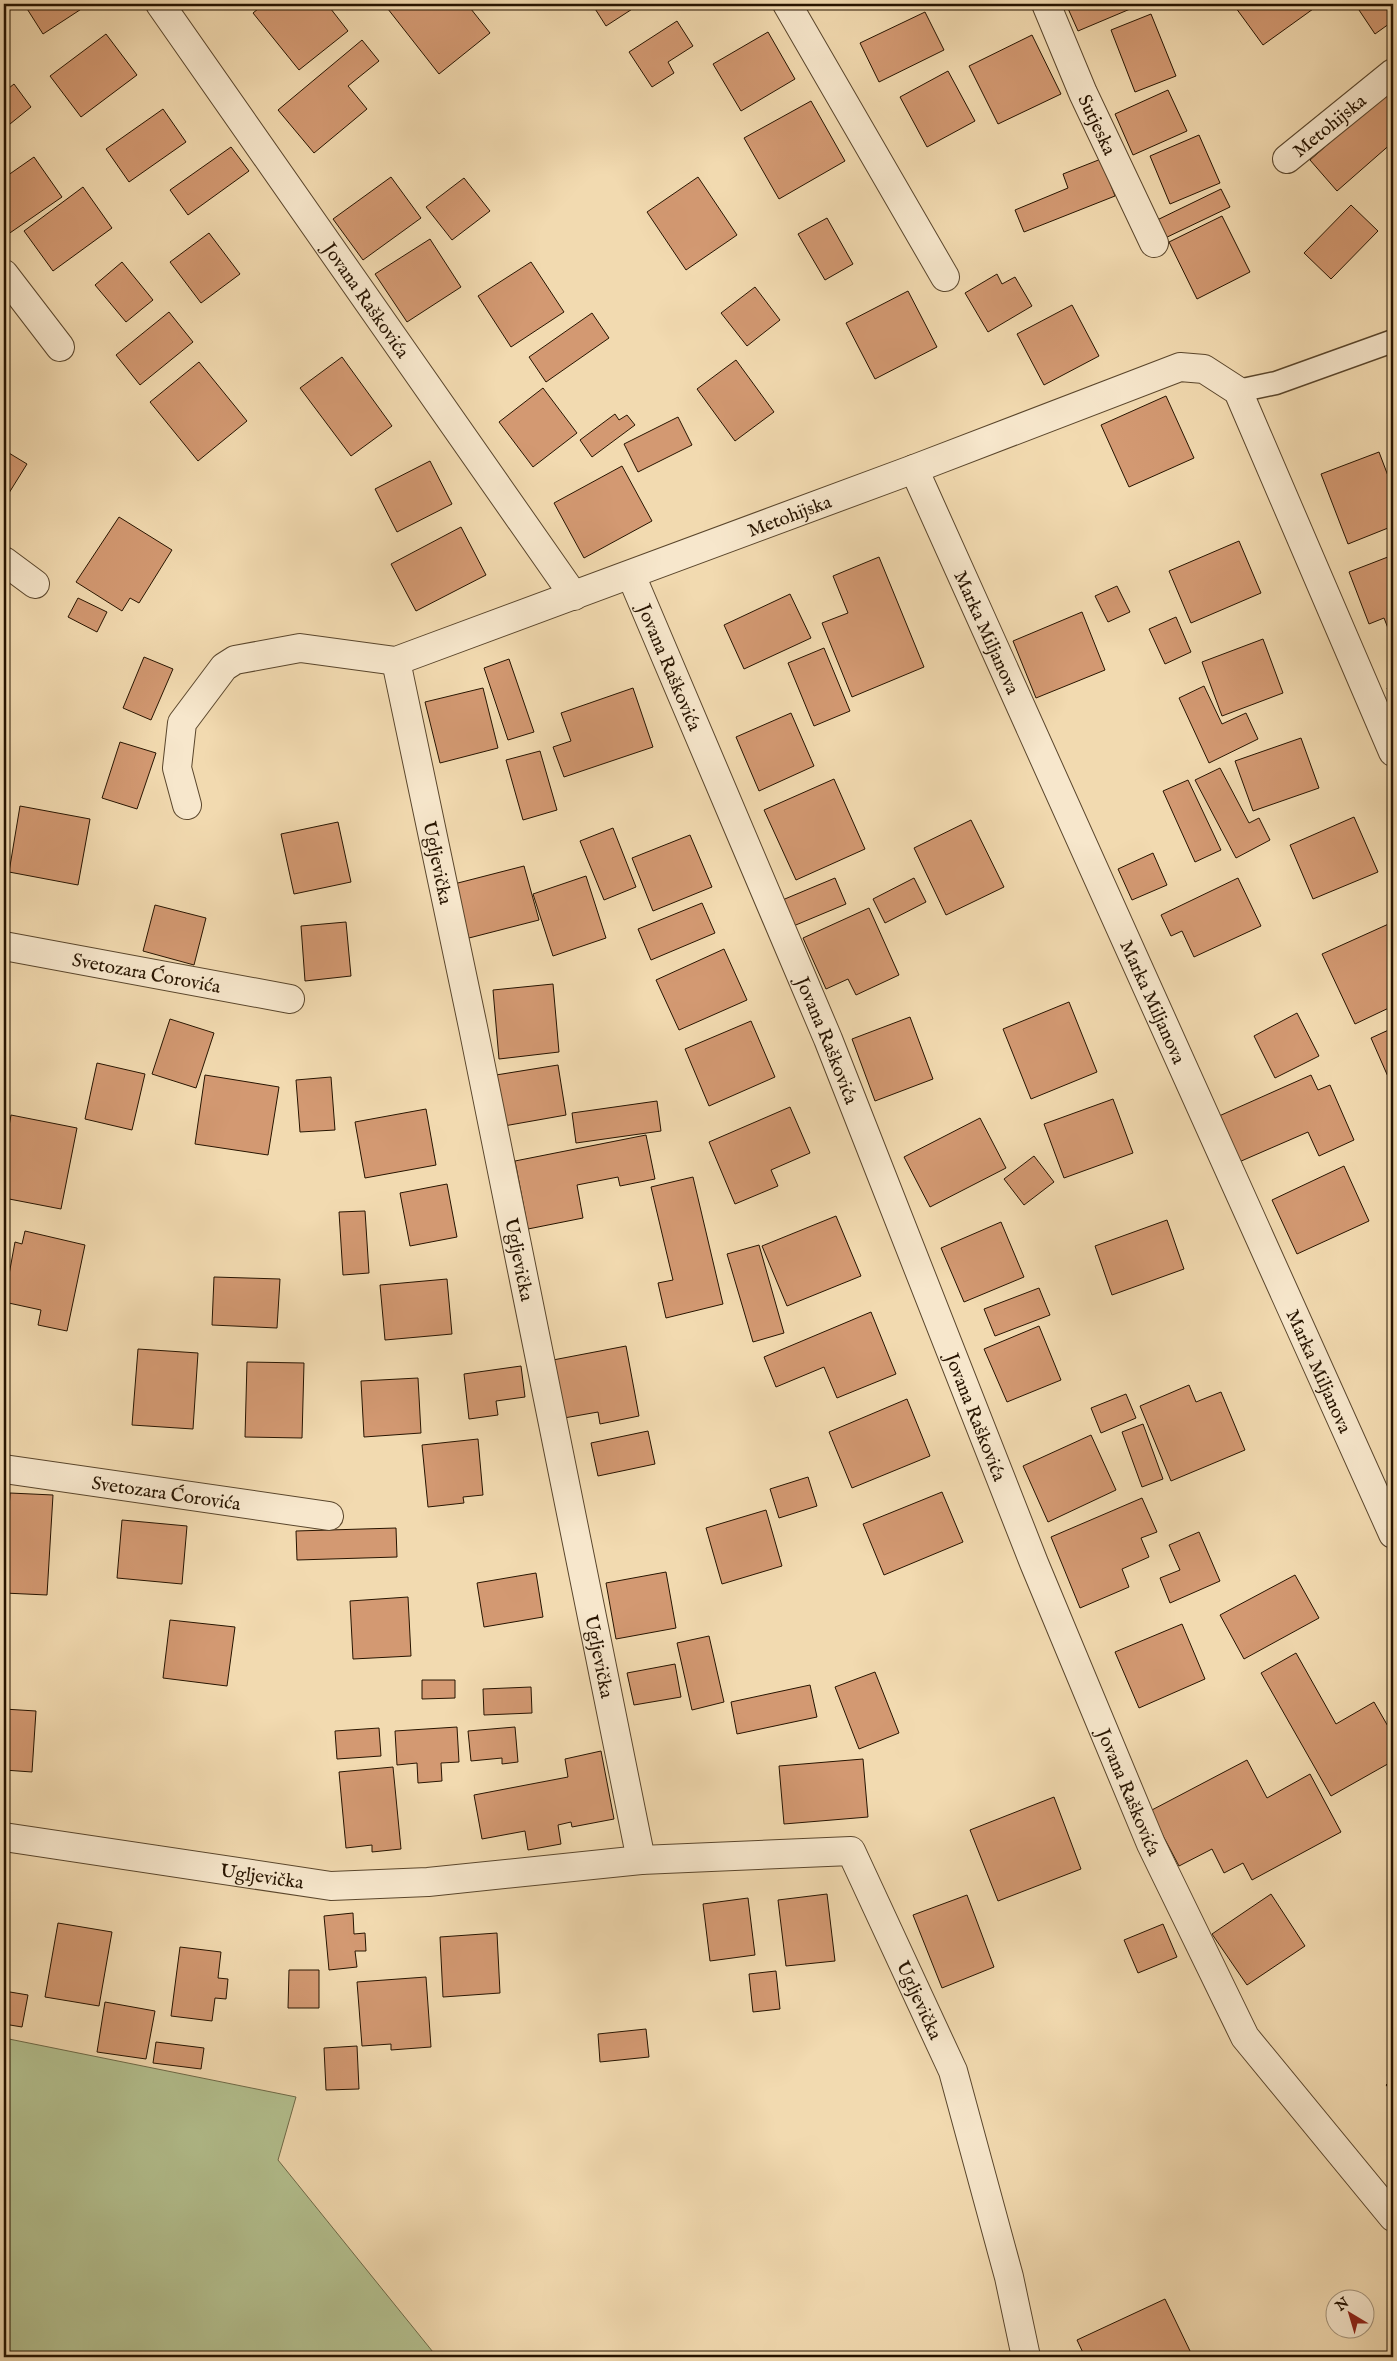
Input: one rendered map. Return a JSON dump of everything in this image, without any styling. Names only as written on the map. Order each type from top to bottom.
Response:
[{"type":"street","name":"Jovana Raškovića","points":[[160,4],[574,596]]},
{"type":"street","points":[[787,4],[944,276]]},
{"type":"street","name":"Sutjeska","points":[[1046,4],[1083,93],[1154,243]]},
{"type":"street","name":"Metohijska","points":[[1287,159],[1393,73]]},
{"type":"street","points":[[4,274],[60,347]]},
{"type":"street","name":"Metohijska","points":[[396,661],[914,469],[1180,366],[1204,369],[1238,391]]},
{"type":"street","points":[[1238,391],[1393,752]]},
{"type":"street","name":"Marka Miljanova","points":[[914,469],[1393,1534]]},
{"type":"street","points":[[4,561],[35,584]]},
{"type":"street","name":"Jovana Raškovića","points":[[631,575],[828,1039],[1034,1563],[1151,1844],[1245,2037],[1393,2217]]},
{"type":"street","points":[[187,805],[177,768],[182,723],[224,667],[235,660],[300,648],[396,661]]},
{"type":"street","name":"Ugljevička","points":[[396,661],[479,1056],[641,1860]]},
{"type":"street","name":"Svetozara Ćorovića","points":[[4,946],[290,999]]},
{"type":"street","name":"Svetozara Ćorovića","points":[[4,1469],[329,1516]]},
{"type":"street","name":"Ugljevička","points":[[4,1837],[331,1886],[428,1882],[641,1860],[851,1851],[953,2071],[1009,2277],[1026,2357]]},
{"type":"lane","points":[[1238,391],[1276,383],[1393,341]]},
{"type":"green space","points":[[4,2038],[296,2097],[278,2160],[437,2357],[4,2357]]},
{"type":"building","points":[[24,4],[89,4],[43,34]]},
{"type":"building","points":[[264,4],[327,4],[348,31],[299,70],[253,13]]},
{"type":"building","points":[[384,4],[467,4],[490,33],[439,74]]},
{"type":"building","points":[[592,4],[640,4],[606,26]]},
{"type":"building","points":[[1066,4],[1142,4],[1078,31]]},
{"type":"building","points":[[1233,4],[1320,4],[1263,45]]},
{"type":"building","points":[[1355,4],[1393,4],[1393,21],[1375,34]]},
{"type":"building","points":[[925,12],[944,50],[879,82],[860,43]]},
{"type":"building","points":[[1151,14],[1176,76],[1135,92],[1111,30]]},
{"type":"building","points":[[677,21],[693,46],[668,62],[674,73],[652,87],[629,52]]},
{"type":"building","points":[[768,32],[795,79],[741,111],[713,64]]},
{"type":"building","points":[[106,34],[137,75],[81,117],[50,76]]},
{"type":"building","points":[[1032,35],[1061,94],[998,124],[969,66]]},
{"type":"building","points":[[362,40],[379,61],[348,86],[367,109],[314,153],[278,110]]},
{"type":"building","points":[[948,71],[975,121],[927,147],[900,97]]},
{"type":"building","points":[[14,84],[31,107],[10,124],[4,116],[4,92]]},
{"type":"building","points":[[1393,87],[1393,142],[1337,191],[1310,160]]},
{"type":"building","points":[[1168,90],[1187,131],[1133,155],[1115,114]]},
{"type":"building","points":[[811,101],[845,161],[779,199],[744,138]]},
{"type":"building","points":[[163,109],[186,142],[129,182],[106,149]]},
{"type":"building","points":[[1199,135],[1220,183],[1170,204],[1150,156]]},
{"type":"building","points":[[231,147],[249,171],[188,215],[170,190]]},
{"type":"building","points":[[34,157],[62,197],[4,237],[4,178]]},
{"type":"building","points":[[1101,159],[1115,196],[1024,232],[1015,210],[1068,188],[1063,174]]},
{"type":"building","points":[[391,177],[421,218],[363,260],[333,219]]},
{"type":"building","points":[[698,177],[737,235],[686,270],[647,212]]},
{"type":"building","points":[[464,178],[490,211],[452,240],[426,207]]},
{"type":"building","points":[[83,187],[112,228],[53,271],[24,231]]},
{"type":"building","points":[[1221,189],[1230,207],[1161,240],[1153,222]]},
{"type":"building","points":[[1351,205],[1378,231],[1331,279],[1304,253]]},
{"type":"building","points":[[1222,216],[1250,272],[1197,299],[1169,242]]},
{"type":"building","points":[[827,218],[853,264],[825,280],[798,234]]},
{"type":"building","points":[[209,233],[240,274],[201,303],[170,262]]},
{"type":"building","points":[[430,239],[461,287],[407,322],[375,274]]},
{"type":"building","points":[[122,262],[153,300],[126,322],[95,285]]},
{"type":"building","points":[[531,262],[564,312],[511,347],[478,296]]},
{"type":"building","points":[[997,274],[1002,284],[1015,277],[1032,306],[988,332],[965,293]]},
{"type":"building","points":[[755,287],[780,320],[747,346],[721,313]]},
{"type":"building","points":[[908,291],[937,347],[875,379],[846,323]]},
{"type":"building","points":[[1072,305],[1099,356],[1044,385],[1017,334]]},
{"type":"building","points":[[169,312],[193,342],[140,385],[116,355]]},
{"type":"building","points":[[592,313],[609,338],[546,382],[529,357]]},
{"type":"building","points":[[342,357],[392,426],[351,456],[300,388]]},
{"type":"building","points":[[736,360],[774,412],[735,441],[697,389]]},
{"type":"building","points":[[199,362],[247,421],[198,461],[150,402]]},
{"type":"building","points":[[543,388],[577,433],[533,467],[499,422]]},
{"type":"building","points":[[1166,396],[1194,458],[1129,487],[1101,425]]},
{"type":"building","points":[[615,414],[619,420],[627,415],[635,425],[592,457],[580,440]]},
{"type":"building","points":[[678,417],[692,445],[638,472],[624,444]]},
{"type":"building","points":[[4,450],[27,464],[4,501]]},
{"type":"building","points":[[1379,452],[1393,489],[1393,526],[1348,544],[1321,474]]},
{"type":"building","points":[[430,461],[452,504],[397,532],[375,489]]},
{"type":"building","points":[[622,466],[652,521],[584,558],[554,503]]},
{"type":"building","points":[[119,517],[172,550],[139,603],[130,598],[122,611],[76,582]]},
{"type":"building","points":[[461,527],[486,575],[416,611],[391,564]]},
{"type":"building","points":[[1239,541],[1261,593],[1191,623],[1169,571]]},
{"type":"building","points":[[1393,555],[1393,641],[1384,618],[1369,624],[1349,572]]},
{"type":"building","points":[[879,557],[924,667],[852,697],[822,623],[848,613],[833,576]]},
{"type":"building","points":[[1117,586],[1130,612],[1108,622],[1095,596]]},
{"type":"building","points":[[790,594],[811,638],[744,669],[724,625]]},
{"type":"building","points":[[78,598],[107,612],[97,632],[68,617]]},
{"type":"building","points":[[1082,612],[1105,670],[1036,698],[1013,641]]},
{"type":"building","points":[[1176,617],[1191,652],[1165,664],[1149,629]]},
{"type":"building","points":[[1263,639],[1283,693],[1222,716],[1202,662]]},
{"type":"building","points":[[824,648],[850,711],[814,726],[788,663]]},
{"type":"building","points":[[144,657],[173,669],[151,720],[123,708]]},
{"type":"building","points":[[509,659],[534,732],[508,740],[484,668]]},
{"type":"building","points":[[1204,686],[1222,724],[1246,713],[1258,739],[1209,763],[1179,698]]},
{"type":"building","points":[[1393,686],[1393,704],[1387,688]]},
{"type":"building","points":[[483,688],[498,748],[440,763],[425,702]]},
{"type":"building","points":[[633,688],[653,747],[564,777],[553,747],[571,741],[561,713]]},
{"type":"building","points":[[791,713],[814,766],[759,791],[736,737]]},
{"type":"building","points":[[1301,738],[1319,788],[1253,811],[1235,761]]},
{"type":"building","points":[[120,742],[156,753],[137,809],[102,798]]},
{"type":"building","points":[[540,751],[557,810],[523,820],[506,760]]},
{"type":"building","points":[[1220,768],[1249,823],[1259,818],[1270,840],[1236,858],[1195,780]]},
{"type":"building","points":[[834,779],[865,849],[796,880],[764,810]]},
{"type":"building","points":[[1188,780],[1221,850],[1195,862],[1163,791]]},
{"type":"building","points":[[20,806],[90,819],[78,885],[9,872]]},
{"type":"building","points":[[1354,817],[1378,872],[1313,899],[1290,845]]},
{"type":"building","points":[[971,820],[1004,887],[946,915],[914,848]]},
{"type":"building","points":[[338,822],[351,882],[294,894],[281,834]]},
{"type":"building","points":[[613,828],[636,887],[604,900],[580,841]]},
{"type":"building","points":[[690,835],[712,887],[653,911],[632,858]]},
{"type":"building","points":[[1153,853],[1167,885],[1132,900],[1118,869]]},
{"type":"building","points":[[524,866],[539,920],[469,938],[454,884]]},
{"type":"building","points":[[586,876],[606,938],[553,956],[533,894]]},
{"type":"building","points":[[835,878],[846,904],[791,927],[780,901]]},
{"type":"building","points":[[914,878],[926,902],[885,923],[873,899]]},
{"type":"building","points":[[1238,878],[1261,926],[1194,957],[1182,931],[1171,936],[1161,915]]},
{"type":"building","points":[[702,903],[715,933],[651,960],[638,929]]},
{"type":"building","points":[[155,905],[206,918],[194,965],[143,951]]},
{"type":"building","points":[[869,908],[899,975],[856,995],[848,979],[826,989],[803,938]]},
{"type":"building","points":[[346,922],[351,976],[305,981],[301,926]]},
{"type":"building","points":[[1393,922],[1393,1006],[1355,1024],[1322,954]]},
{"type":"building","points":[[724,949],[747,1000],[679,1030],[656,980]]},
{"type":"building","points":[[553,984],[559,1052],[499,1059],[493,990]]},
{"type":"building","points":[[1069,1002],[1097,1072],[1031,1099],[1003,1029]]},
{"type":"building","points":[[1297,1013],[1319,1056],[1275,1078],[1254,1036]]},
{"type":"building","points":[[910,1017],[933,1079],[875,1101],[852,1039]]},
{"type":"building","points":[[170,1019],[214,1033],[196,1088],[152,1074]]},
{"type":"building","points":[[751,1021],[775,1077],[709,1106],[685,1049]]},
{"type":"building","points":[[1393,1028],[1393,1088],[1371,1038]]},
{"type":"building","points":[[97,1063],[145,1074],[132,1130],[85,1119]]},
{"type":"building","points":[[558,1065],[566,1115],[504,1126],[496,1075]]},
{"type":"building","points":[[205,1075],[279,1087],[268,1155],[195,1144]]},
{"type":"building","points":[[1311,1075],[1318,1090],[1330,1085],[1354,1140],[1319,1156],[1308,1132],[1239,1162],[1219,1116]]},
{"type":"building","points":[[331,1077],[335,1130],[300,1132],[296,1080]]},
{"type":"building","points":[[1113,1099],[1133,1153],[1064,1178],[1044,1124]]},
{"type":"building","points":[[657,1101],[661,1131],[576,1143],[572,1113]]},
{"type":"building","points":[[790,1107],[810,1153],[771,1170],[778,1186],[735,1204],[709,1142]]},
{"type":"building","points":[[426,1109],[436,1165],[365,1178],[355,1122]]},
{"type":"building","points":[[11,1115],[77,1128],[61,1209],[4,1198],[4,1155]]},
{"type":"building","points":[[980,1118],[1006,1168],[930,1207],[904,1157]]},
{"type":"building","points":[[646,1135],[655,1179],[620,1186],[618,1177],[577,1185],[583,1218],[528,1229],[515,1161]]},
{"type":"building","points":[[1034,1156],[1054,1182],[1024,1205],[1004,1179]]},
{"type":"building","points":[[1344,1166],[1369,1221],[1297,1254],[1272,1200]]},
{"type":"building","points":[[693,1177],[723,1304],[666,1318],[658,1283],[673,1280],[651,1187]]},
{"type":"building","points":[[447,1184],[457,1237],[410,1246],[400,1193]]},
{"type":"building","points":[[365,1211],[369,1273],[343,1275],[339,1212]]},
{"type":"building","points":[[836,1216],[861,1276],[787,1306],[762,1246]]},
{"type":"building","points":[[1167,1220],[1184,1269],[1112,1295],[1095,1246]]},
{"type":"building","points":[[1001,1222],[1024,1277],[964,1302],[941,1248]]},
{"type":"building","points":[[25,1231],[85,1245],[67,1331],[38,1325],[41,1310],[4,1302],[15,1242],[22,1244]]},
{"type":"building","points":[[759,1245],[784,1333],[753,1342],[727,1254]]},
{"type":"building","points":[[214,1277],[280,1279],[277,1328],[212,1325]]},
{"type":"building","points":[[447,1279],[452,1334],[385,1340],[380,1285]]},
{"type":"building","points":[[1039,1288],[1050,1315],[995,1336],[984,1309]]},
{"type":"building","points":[[871,1312],[896,1374],[837,1398],[824,1367],[776,1387],[764,1357]]},
{"type":"building","points":[[1039,1326],[1061,1380],[1007,1402],[984,1349]]},
{"type":"building","points":[[626,1346],[639,1416],[600,1424],[598,1412],[564,1418],[553,1360]]},
{"type":"building","points":[[138,1349],[198,1353],[193,1429],[132,1425]]},
{"type":"building","points":[[247,1362],[304,1363],[302,1438],[245,1437]]},
{"type":"building","points":[[521,1366],[525,1397],[496,1401],[498,1415],[469,1419],[464,1374]]},
{"type":"building","points":[[418,1378],[421,1433],[364,1437],[361,1381]]},
{"type":"building","points":[[1189,1385],[1196,1402],[1221,1392],[1245,1450],[1171,1481],[1140,1406]]},
{"type":"building","points":[[1126,1394],[1136,1418],[1101,1433],[1091,1408]]},
{"type":"building","points":[[907,1399],[930,1456],[852,1488],[829,1432]]},
{"type":"building","points":[[1143,1424],[1163,1479],[1142,1487],[1122,1432]]},
{"type":"building","points":[[648,1431],[655,1464],[598,1476],[591,1443]]},
{"type":"building","points":[[1091,1435],[1116,1490],[1048,1522],[1023,1466]]},
{"type":"building","points":[[478,1439],[483,1495],[463,1497],[464,1503],[428,1507],[422,1445]]},
{"type":"building","points":[[808,1477],[817,1506],[779,1518],[770,1489]]},
{"type":"building","points":[[942,1492],[963,1542],[884,1575],[863,1524]]},
{"type":"building","points":[[10,1493],[53,1495],[47,1595],[4,1593]]},
{"type":"building","points":[[1142,1498],[1157,1532],[1141,1538],[1149,1557],[1122,1569],[1129,1587],[1080,1608],[1051,1537]]},
{"type":"building","points":[[766,1510],[782,1566],[722,1584],[706,1528]]},
{"type":"building","points":[[122,1520],[187,1526],[182,1584],[117,1578]]},
{"type":"building","points":[[396,1528],[397,1557],[297,1560],[296,1531]]},
{"type":"building","points":[[1199,1532],[1220,1581],[1170,1603],[1160,1578],[1180,1570],[1169,1545]]},
{"type":"building","points":[[666,1572],[676,1628],[616,1639],[606,1583]]},
{"type":"building","points":[[536,1573],[543,1617],[484,1627],[477,1583]]},
{"type":"building","points":[[1295,1575],[1319,1618],[1244,1659],[1220,1615]]},
{"type":"building","points":[[408,1597],[411,1656],[353,1659],[350,1601]]},
{"type":"building","points":[[170,1620],[235,1627],[227,1686],[163,1678]]},
{"type":"building","points":[[1182,1624],[1205,1679],[1139,1708],[1115,1652]]},
{"type":"building","points":[[709,1636],[724,1702],[692,1710],[677,1643]]},
{"type":"building","points":[[1296,1653],[1336,1724],[1374,1702],[1393,1735],[1393,1761],[1331,1796],[1261,1673]]},
{"type":"building","points":[[675,1664],[681,1697],[634,1705],[627,1673]]},
{"type":"building","points":[[875,1672],[899,1733],[859,1749],[835,1687]]},
{"type":"building","points":[[422,1680],[455,1680],[455,1698],[422,1699]]},
{"type":"building","points":[[810,1685],[817,1717],[737,1734],[731,1702]]},
{"type":"building","points":[[531,1687],[532,1713],[484,1715],[483,1689]]},
{"type":"building","points":[[4,1709],[36,1711],[32,1772],[4,1770]]},
{"type":"building","points":[[457,1727],[459,1762],[441,1763],[442,1781],[418,1783],[417,1763],[397,1765],[395,1731]]},
{"type":"building","points":[[515,1727],[518,1762],[502,1764],[502,1758],[471,1761],[468,1731]]},
{"type":"building","points":[[379,1728],[381,1756],[337,1759],[335,1731]]},
{"type":"building","points":[[601,1751],[614,1819],[572,1827],[571,1822],[558,1825],[561,1844],[528,1850],[525,1831],[482,1839],[474,1795],[568,1777],[565,1759]]},
{"type":"building","points":[[863,1759],[868,1817],[784,1824],[779,1766]]},
{"type":"building","points":[[1247,1760],[1267,1798],[1310,1774],[1341,1832],[1252,1880],[1243,1863],[1224,1873],[1212,1849],[1179,1866],[1150,1811]]},
{"type":"building","points":[[393,1767],[401,1849],[372,1852],[372,1845],[346,1848],[339,1772]]},
{"type":"building","points":[[1054,1797],[1081,1869],[998,1901],[970,1830]]},
{"type":"building","points":[[827,1894],[835,1961],[786,1966],[778,1900]]},
{"type":"building","points":[[1271,1894],[1305,1946],[1247,1985],[1212,1934]]},
{"type":"building","points":[[967,1895],[994,1967],[942,1988],[913,1915]]},
{"type":"building","points":[[748,1898],[755,1955],[710,1961],[703,1904]]},
{"type":"building","points":[[353,1913],[354,1934],[365,1933],[366,1951],[355,1951],[357,1967],[329,1970],[324,1916]]},
{"type":"building","points":[[58,1923],[112,1932],[99,2006],[45,1997]]},
{"type":"building","points":[[1163,1924],[1177,1957],[1138,1973],[1124,1940]]},
{"type":"building","points":[[497,1933],[500,1993],[443,1997],[440,1937]]},
{"type":"building","points":[[180,1947],[221,1952],[218,1978],[228,1979],[226,1999],[215,1998],[212,2021],[171,2016]]},
{"type":"building","points":[[289,1970],[319,1970],[319,2008],[288,2008]]},
{"type":"building","points":[[776,1971],[780,2009],[753,2012],[749,1974]]},
{"type":"building","points":[[426,1977],[431,2047],[391,2050],[391,2044],[362,2046],[357,1982]]},
{"type":"building","points":[[4,1991],[28,1995],[22,2027],[4,2024]]},
{"type":"building","points":[[105,2002],[155,2011],[146,2059],[97,2052]]},
{"type":"building","points":[[646,2029],[649,2057],[600,2062],[598,2034]]},
{"type":"building","points":[[156,2042],[204,2048],[201,2069],[153,2063]]},
{"type":"building","points":[[357,2046],[359,2089],[326,2090],[324,2048]]},
{"type":"building","points":[[1393,2078],[1393,2093],[1386,2085]]},
{"type":"building","points":[[1165,2299],[1191,2353],[1181,2357],[1085,2357],[1077,2340]]}]
